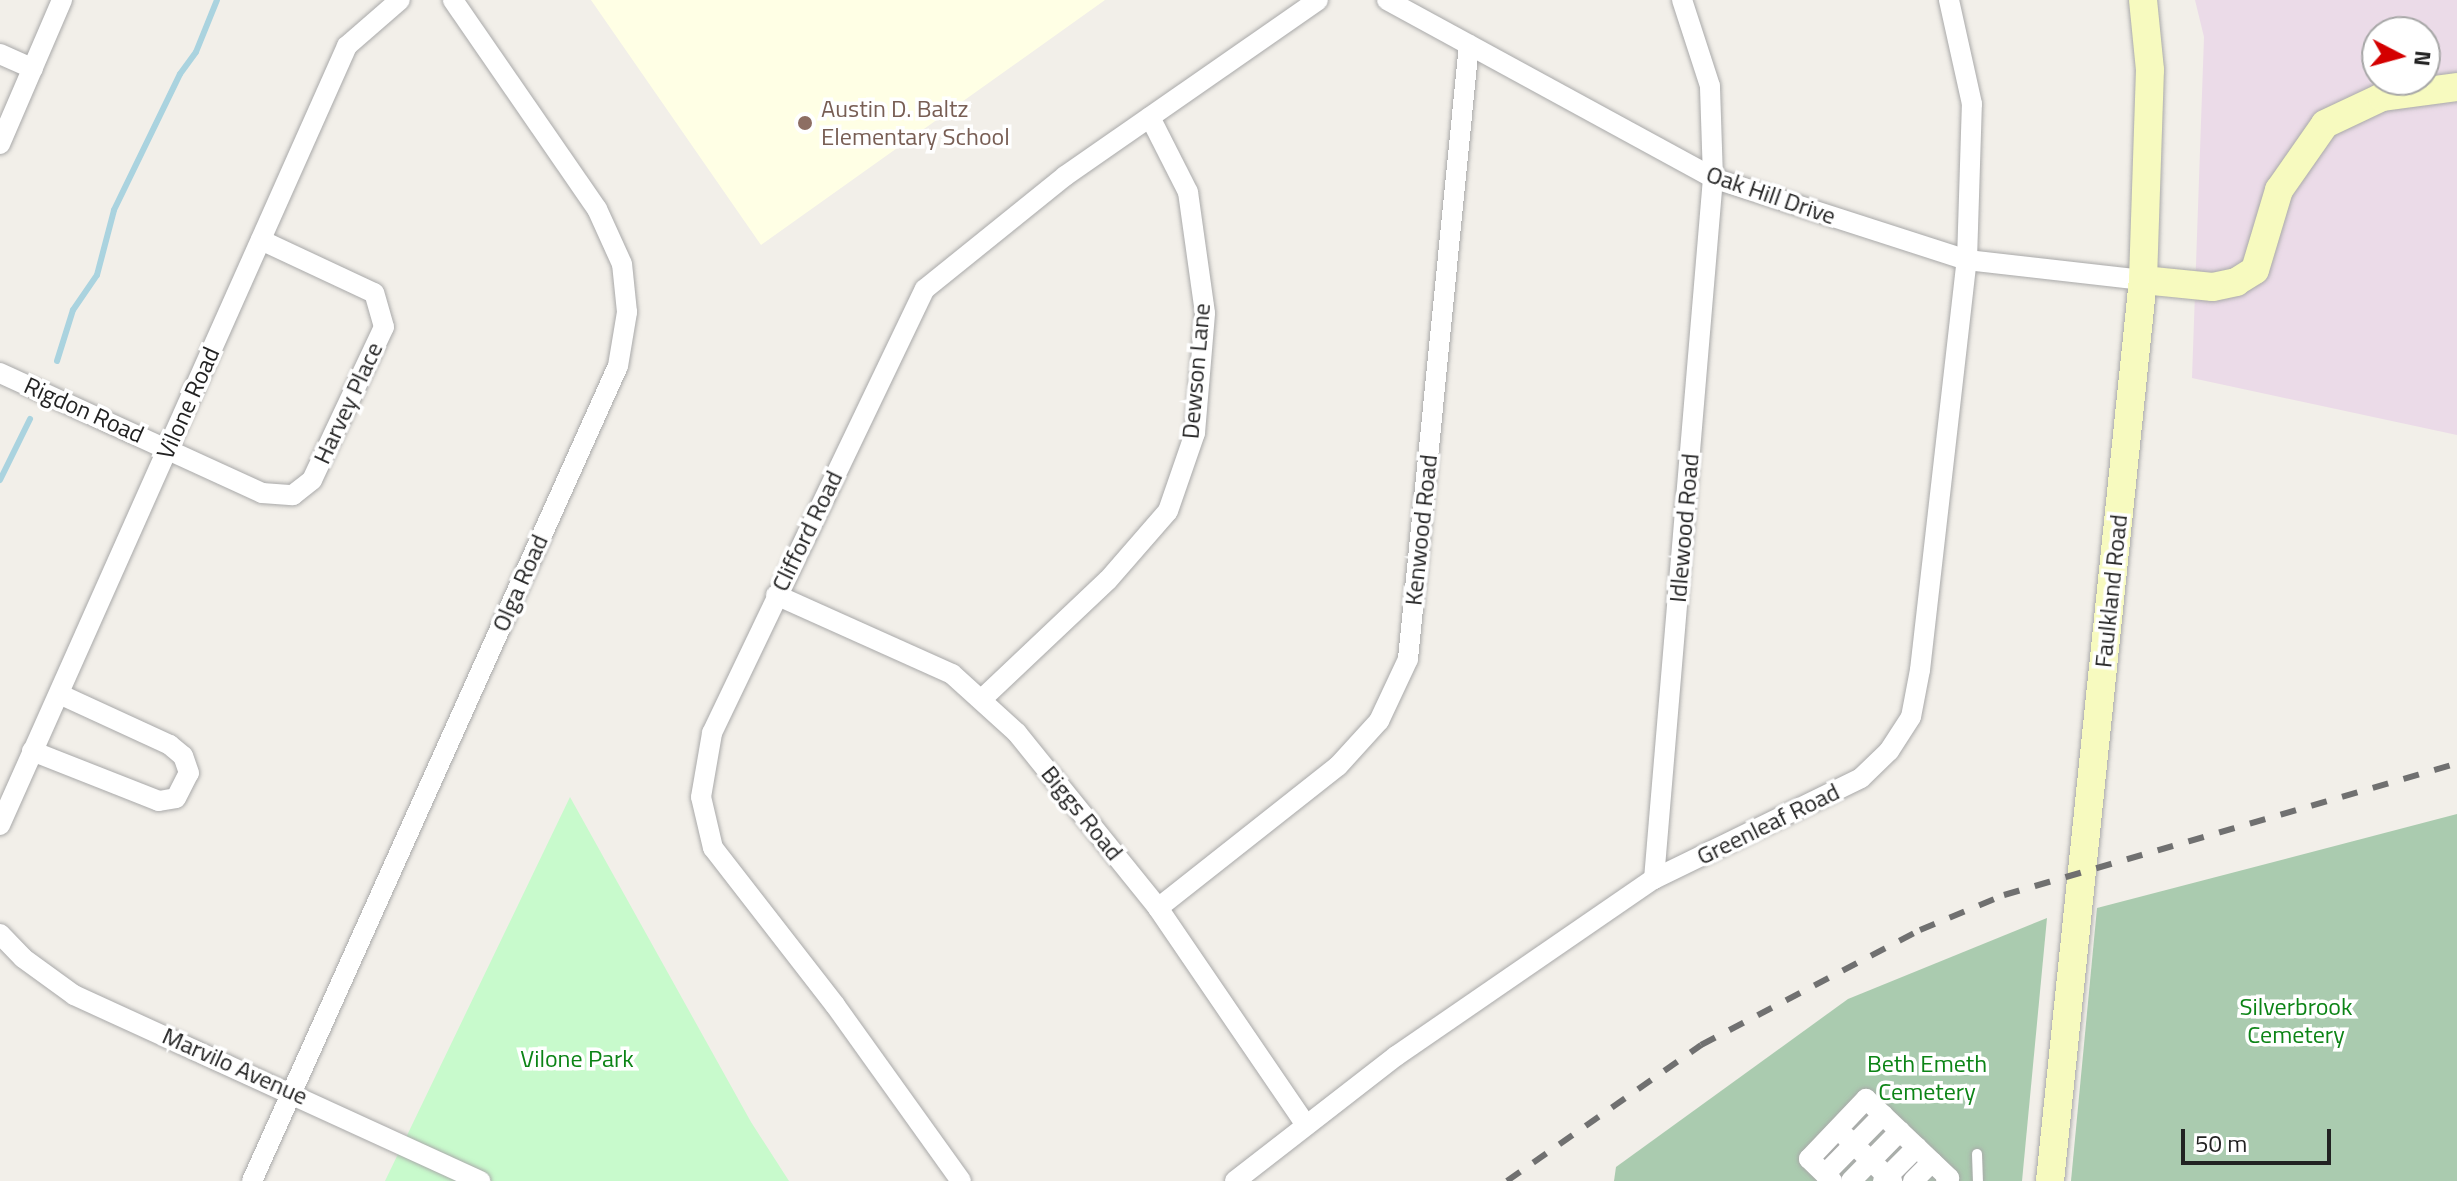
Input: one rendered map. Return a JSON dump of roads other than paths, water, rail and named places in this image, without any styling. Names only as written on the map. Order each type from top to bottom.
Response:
[{"type":"main road","name":"Faulkland Road","points":[[2050,1181],[2143,280],[2150,70],[2143,0]]},
{"type":"main road","points":[[2143,280],[2213,287],[2236,282],[2255,270],[2279,190],[2325,124],[2382,97],[2457,87]]},
{"type":"street","points":[[0,144],[62,0]]},
{"type":"street","name":"Vilone Road","points":[[0,825],[347,46],[400,0]]},
{"type":"street","name":"Olga Road","points":[[252,1181],[618,366],[627,312],[622,264],[597,209],[453,0]]},
{"type":"street","name":"Clifford Road","points":[[961,1181],[835,1005],[713,848],[701,797],[712,733],[925,289],[1065,176],[1318,0]]},
{"type":"street","name":"Oak Hill Drive","points":[[1387,0],[1713,178],[1967,260],[2143,280]]},
{"type":"street","name":"Idlewood Road","points":[[1654,879],[1713,178],[1710,86],[1682,0]]},
{"type":"street","name":"Greenleaf Road","points":[[1235,1181],[1396,1056],[1654,879],[1861,778],[1889,751],[1911,717],[1967,260],[1972,104],[1949,0]]},
{"type":"street","name":"Kenwood Road","points":[[1158,908],[1338,766],[1379,721],[1408,659],[1469,45]]},
{"type":"street","points":[[0,54],[33,69]]},
{"type":"street","name":"Dewson Lane","points":[[982,699],[1108,580],[1168,511],[1195,433],[1205,313],[1188,192],[1150,117]]},
{"type":"street","name":"Harvey Place","points":[[168,447],[262,493],[293,495],[312,480],[384,327],[374,293],[261,240]]},
{"type":"street","name":"Rigdon Road","points":[[0,373],[168,447]]},
{"type":"street","name":"Biggs Road","points":[[776,595],[952,674],[1017,733],[1158,908],[1306,1125]]},
{"type":"street","points":[[32,751],[159,801],[176,798],[189,773],[183,756],[170,745],[59,694]]},
{"type":"street","name":"Marvilo Avenue","points":[[0,934],[23,958],[74,995],[292,1091],[481,1181]]},
{"type":"street","points":[[1883,1115],[1854,1145],[1829,1178],[1809,1159],[1866,1099],[1883,1115],[1917,1147],[1949,1178],[1946,1181]]},
{"type":"street","points":[[1837,1129],[1888,1180],[1917,1147]]},
{"type":"street","points":[[1851,1181],[1900,1131]]},
{"type":"street","points":[[1913,1181],[1932,1162]]},
{"type":"lane","points":[[1977,1154],[1978,1181]]},
{"type":"waterway","points":[[57,361],[73,310],[97,275],[114,210],[180,74],[196,52],[217,0]]},
{"type":"waterway","points":[[0,480],[30,419]]},
{"type":"railway","points":[[1507,1181],[1701,1045],[1920,930],[2004,895],[2457,763]]},
{"type":"place","name":"Austin D. Baltz Elementary School","points":[[805,123]]},
{"type":"park label","name":"Silverbrook Cemetery","points":[[2296,1021]]},
{"type":"park label","name":"Vilone Park","points":[[577,1059]]},
{"type":"park label","name":"Beth Emeth Cemetery","points":[[1927,1078]]}]
